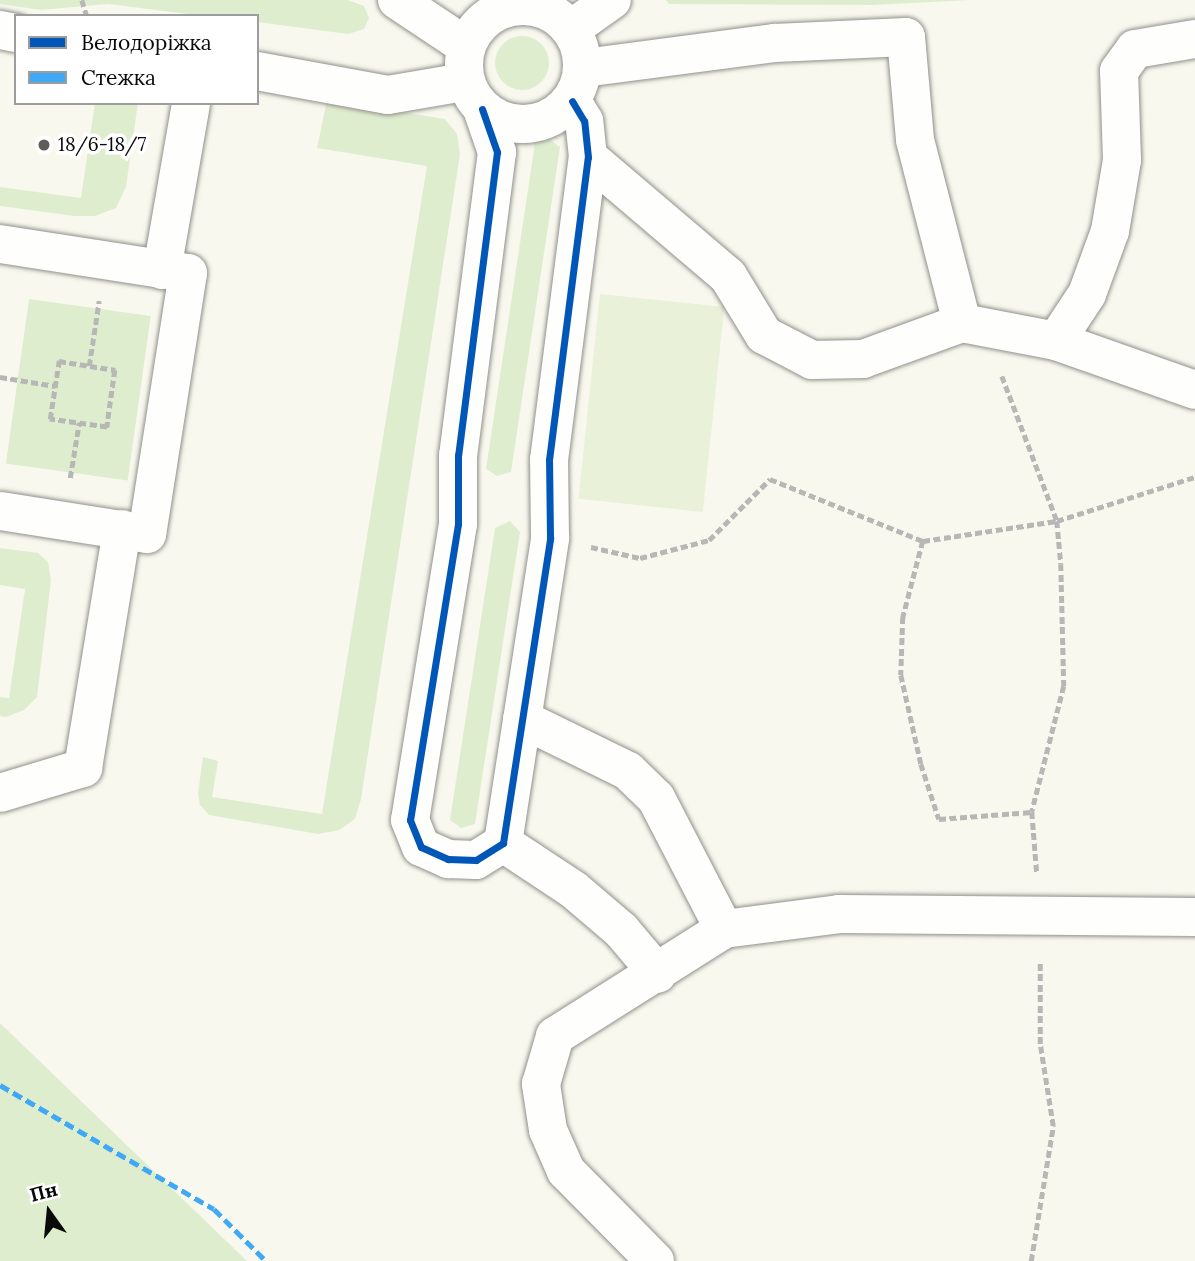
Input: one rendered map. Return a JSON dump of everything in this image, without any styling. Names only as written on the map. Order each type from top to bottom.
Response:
[{"type":"street","points":[[397,0],[476,51],[513,125],[547,121],[578,85],[775,43],[906,37],[915,140],[966,324]]},
{"type":"street","points":[[259,71],[388,95],[476,51],[517,5],[561,13],[612,0]]},
{"type":"street","points":[[476,51],[497,152],[458,455],[458,524],[410,820],[421,847],[448,859],[476,860],[503,843],[550,538],[549,460],[588,157],[578,85],[561,13]]},
{"type":"street","points":[[1056,341],[1087,294],[1110,231],[1122,160],[1119,71],[1135,49],[1195,39]]},
{"type":"street","points":[[162,270],[191,105]]},
{"type":"street","points":[[588,157],[728,276],[764,335],[812,360],[863,359],[966,324],[1056,341],[1195,390]]},
{"type":"street","points":[[0,244],[188,273],[148,534],[0,511]]},
{"type":"street","points":[[0,793],[83,768],[122,529]]},
{"type":"street","points":[[522,719],[628,771],[656,798],[724,929]]},
{"type":"street","points":[[503,843],[574,890],[621,930],[658,974]]},
{"type":"street","points":[[655,1261],[566,1171],[548,1130],[541,1084],[555,1036],[658,974],[724,929],[839,914],[1195,917]]},
{"type":"path","points":[[89,366],[106,261]]},
{"type":"path","points":[[966,324],[1011,390],[1057,521],[1064,686],[1032,812],[1040,915],[1040,1044],[1053,1126],[1031,1261]]},
{"type":"path","points":[[59,361],[115,370],[107,427],[50,419],[55,386],[59,361]]},
{"type":"path","points":[[0,377],[55,386]]},
{"type":"path","points":[[64,521],[79,423]]},
{"type":"path","points":[[550,538],[640,558],[709,540],[770,479],[923,541],[1057,521],[1195,477]]},
{"type":"path","points":[[923,541],[903,617],[901,675],[921,764],[939,819],[1032,812]]},
{"type":"green space","points":[[0,0],[348,0],[364,6],[369,18],[364,29],[348,34],[259,22],[259,14],[188,14],[108,4],[41,10],[0,4]]},
{"type":"green space","points":[[666,0],[970,0],[873,5],[669,4]]},
{"type":"green space","points":[[522,36],[541,44],[549,63],[541,82],[522,90],[503,82],[495,63],[503,44]]},
{"type":"green space","points":[[327,100],[445,119],[457,134],[460,154],[361,799],[355,819],[339,830],[318,834],[209,815],[200,805],[198,793],[203,757],[218,761],[212,797],[322,814],[427,166],[317,148]]},
{"type":"green space","points":[[95,105],[138,105],[126,187],[116,208],[95,216],[74,216],[0,206],[0,187],[81,198]]},
{"type":"green space","points":[[549,139],[560,147],[511,472],[497,476],[486,469],[535,143]]},
{"type":"green space","points":[[600,294],[724,307],[703,512],[578,499]]},
{"type":"green space","points":[[29,299],[151,316],[128,481],[6,463]]},
{"type":"green space","points":[[510,521],[520,532],[475,824],[461,828],[450,820],[495,528]]},
{"type":"green space","points":[[0,548],[38,553],[48,562],[51,580],[37,697],[24,710],[6,717],[0,716],[0,697],[9,698],[25,589],[0,585]]},
{"type":"green space","points":[[0,1023],[247,1261],[0,1261]]},
{"type":"marked path","points":[[0,1085],[214,1209],[266,1261]]},
{"type":"cycle path","points":[[482,109],[497,152],[458,455],[458,524],[410,820],[421,847],[448,859],[476,860],[503,843],[550,538],[549,460],[588,157],[584,121],[572,101]]},
{"type":"place","name":"18/6-18/7","points":[[44,145]]}]
